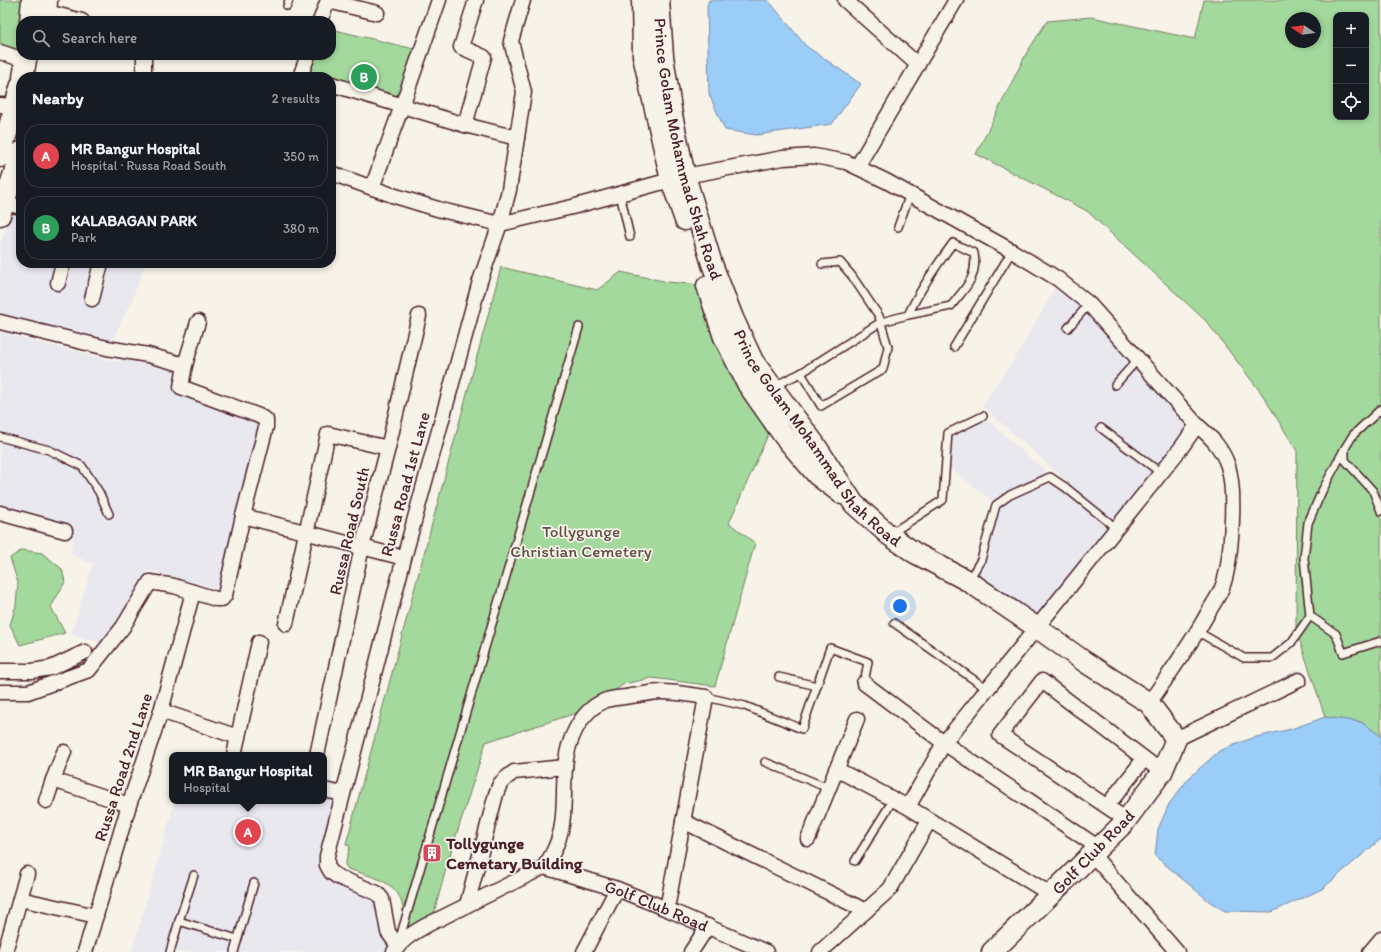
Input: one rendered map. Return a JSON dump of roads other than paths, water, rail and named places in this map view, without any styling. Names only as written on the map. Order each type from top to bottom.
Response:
[{"type":"street","points":[[322,16],[328,0],[377,13]]},
{"type":"street","points":[[372,188],[439,0]]},
{"type":"street","points":[[465,124],[484,57],[461,47],[476,0]]},
{"type":"street","name":"Russa Road 1st Lane","points":[[396,949],[388,932],[382,899],[377,893],[338,877],[331,872],[327,865],[327,856],[404,558],[480,281],[500,224],[509,190],[524,92],[511,41],[523,0]]},
{"type":"street","points":[[642,0],[643,56],[724,337],[748,385],[783,435],[817,475],[854,504]]},
{"type":"street","name":"Prince Golam Mohammad Shah Road","points":[[660,0],[663,56],[672,115],[678,178],[733,318],[753,361],[814,443],[854,504],[889,535],[915,553],[968,581],[1085,662],[1149,703],[1176,739]]},
{"type":"street","points":[[845,0],[918,65]]},
{"type":"street","points":[[857,167],[956,0]]},
{"type":"street","points":[[40,11],[61,16]]},
{"type":"street","points":[[0,52],[16,59]]},
{"type":"street","points":[[19,60],[31,65]]},
{"type":"street","points":[[144,60],[144,72]]},
{"type":"street","points":[[303,72],[307,60]]},
{"type":"street","points":[[336,86],[402,106],[517,138]]},
{"type":"street","points":[[0,157],[8,105],[16,93]]},
{"type":"street","points":[[336,176],[441,210],[500,224],[678,178],[783,158],[814,156],[846,162],[857,167],[910,194],[1012,251],[1058,279],[1089,304],[1198,425],[1216,442],[1228,466],[1232,495],[1229,564],[1222,589],[1198,632],[1149,703]]},
{"type":"street","points":[[8,208],[16,174]]},
{"type":"street","points":[[58,283],[62,268]]},
{"type":"street","points":[[92,299],[99,268]]},
{"type":"street","name":"Russa Road South","points":[[318,752],[362,547],[388,448],[419,316]]},
{"type":"street","points":[[0,322],[107,348],[148,355],[186,365]]},
{"type":"street","points":[[0,692],[28,692],[89,670],[123,627],[150,582],[174,586],[216,599],[222,599],[225,595],[243,516],[266,427],[266,420],[181,387],[198,322]]},
{"type":"street","points":[[908,807],[944,743],[1198,425]]},
{"type":"street","points":[[286,624],[328,434],[388,448]]},
{"type":"street","points":[[0,513],[65,531]]},
{"type":"street","points":[[243,516],[404,558]]},
{"type":"street","name":"Russa Road 2nd Lane","points":[[85,952],[129,805],[161,711],[193,592]]},
{"type":"street","points":[[235,752],[259,642]]},
{"type":"street","points":[[0,671],[32,671],[51,668],[85,652]]},
{"type":"street","points":[[1127,820],[1000,735],[1042,680],[1162,772]]},
{"type":"street","points":[[1176,739],[1300,680]]},
{"type":"street","points":[[864,683],[944,743],[1095,851],[1177,952]]},
{"type":"street","points":[[396,949],[413,934],[429,924],[544,867],[552,856],[558,843],[562,825],[565,768],[568,750],[582,717],[593,707],[606,700],[660,692],[706,697],[667,909]]},
{"type":"street","points":[[161,711],[238,737]]},
{"type":"street","points":[[808,839],[857,719]]},
{"type":"street","name":"Golf Club Road","points":[[992,952],[1127,820],[1162,772],[1176,739]]},
{"type":"street","points":[[46,801],[64,752]]},
{"type":"street","points":[[1106,806],[1144,759]]},
{"type":"street","points":[[467,905],[496,794],[500,784],[514,772],[565,768]]},
{"type":"street","points":[[836,769],[908,807],[1052,895]]},
{"type":"street","points":[[53,780],[129,805]]},
{"type":"street","points":[[327,791],[343,794]]},
{"type":"street","points":[[820,952],[890,889],[929,821]]},
{"type":"street","points":[[683,822],[866,911]]},
{"type":"street","name":"Golf Club Road","points":[[544,867],[617,889],[708,926],[766,952]]},
{"type":"street","points":[[5,952],[27,874]]},
{"type":"street","points":[[584,952],[617,889]]},
{"type":"street","points":[[20,899],[96,916]]},
{"type":"street","points":[[691,952],[708,926]]},
{"type":"street","points":[[1370,952],[1381,939]]},
{"type":"lane","points":[[620,194],[630,237]]},
{"type":"lane","points":[[898,227],[910,194]]},
{"type":"lane","points":[[772,387],[801,373],[881,322],[951,306],[970,281],[976,265],[974,253],[953,242],[934,268],[916,297],[908,315]]},
{"type":"lane","points":[[954,347],[1012,251]]},
{"type":"lane","points":[[801,373],[821,406],[884,369],[888,347],[879,316],[852,276],[840,262],[822,264]]},
{"type":"lane","points":[[1068,328],[1089,304]]},
{"type":"lane","points":[[396,949],[579,326]]},
{"type":"lane","points":[[1115,385],[1138,359]]},
{"type":"lane","points":[[1198,632],[1244,658],[1272,658],[1291,643],[1310,616],[1304,558],[1308,523],[1322,491],[1344,448],[1353,435],[1381,409]]},
{"type":"lane","points":[[889,535],[943,500],[948,433],[983,416]]},
{"type":"lane","points":[[1101,428],[1161,473]]},
{"type":"lane","points":[[0,437],[49,450],[82,466],[99,492],[110,514]]},
{"type":"lane","points":[[1344,448],[1345,460],[1373,491],[1381,511]]},
{"type":"lane","points":[[968,581],[981,560],[996,505],[1010,495],[1050,477],[1065,486],[1116,528]]},
{"type":"lane","points":[[1310,616],[1336,634],[1343,653],[1381,641]]},
{"type":"lane","points":[[894,623],[987,689]]},
{"type":"lane","points":[[706,697],[745,706],[802,729],[830,648],[868,662],[864,683]]},
{"type":"lane","points":[[779,677],[817,686]]},
{"type":"lane","points":[[766,762],[828,788]]},
{"type":"lane","points":[[855,861],[893,800]]},
{"type":"lane","points":[[170,952],[194,875]]},
{"type":"lane","points":[[234,952],[254,884]]},
{"type":"lane","points":[[179,921],[237,939]]},
{"type":"water","points":[[709,0],[768,0],[806,46],[861,84],[832,124],[756,135],[725,130],[709,94],[707,6]]},
{"type":"water","points":[[1325,717],[1361,722],[1381,736],[1381,839],[1322,889],[1272,912],[1225,911],[1210,902],[1155,856],[1158,829],[1169,804],[1189,778],[1219,751],[1252,738],[1291,729]]},
{"type":"place","name":"KALABAGAN PARK","points":[[364,77]]},
{"type":"place","name":"MR Bangur Hospital","points":[[248,832]]},
{"type":"place","name":"Tollygunge Cemetary Building","points":[[432,853]]},
{"type":"park label","name":"Tollygunge Christian Cemetery","points":[[581,541]]}]
